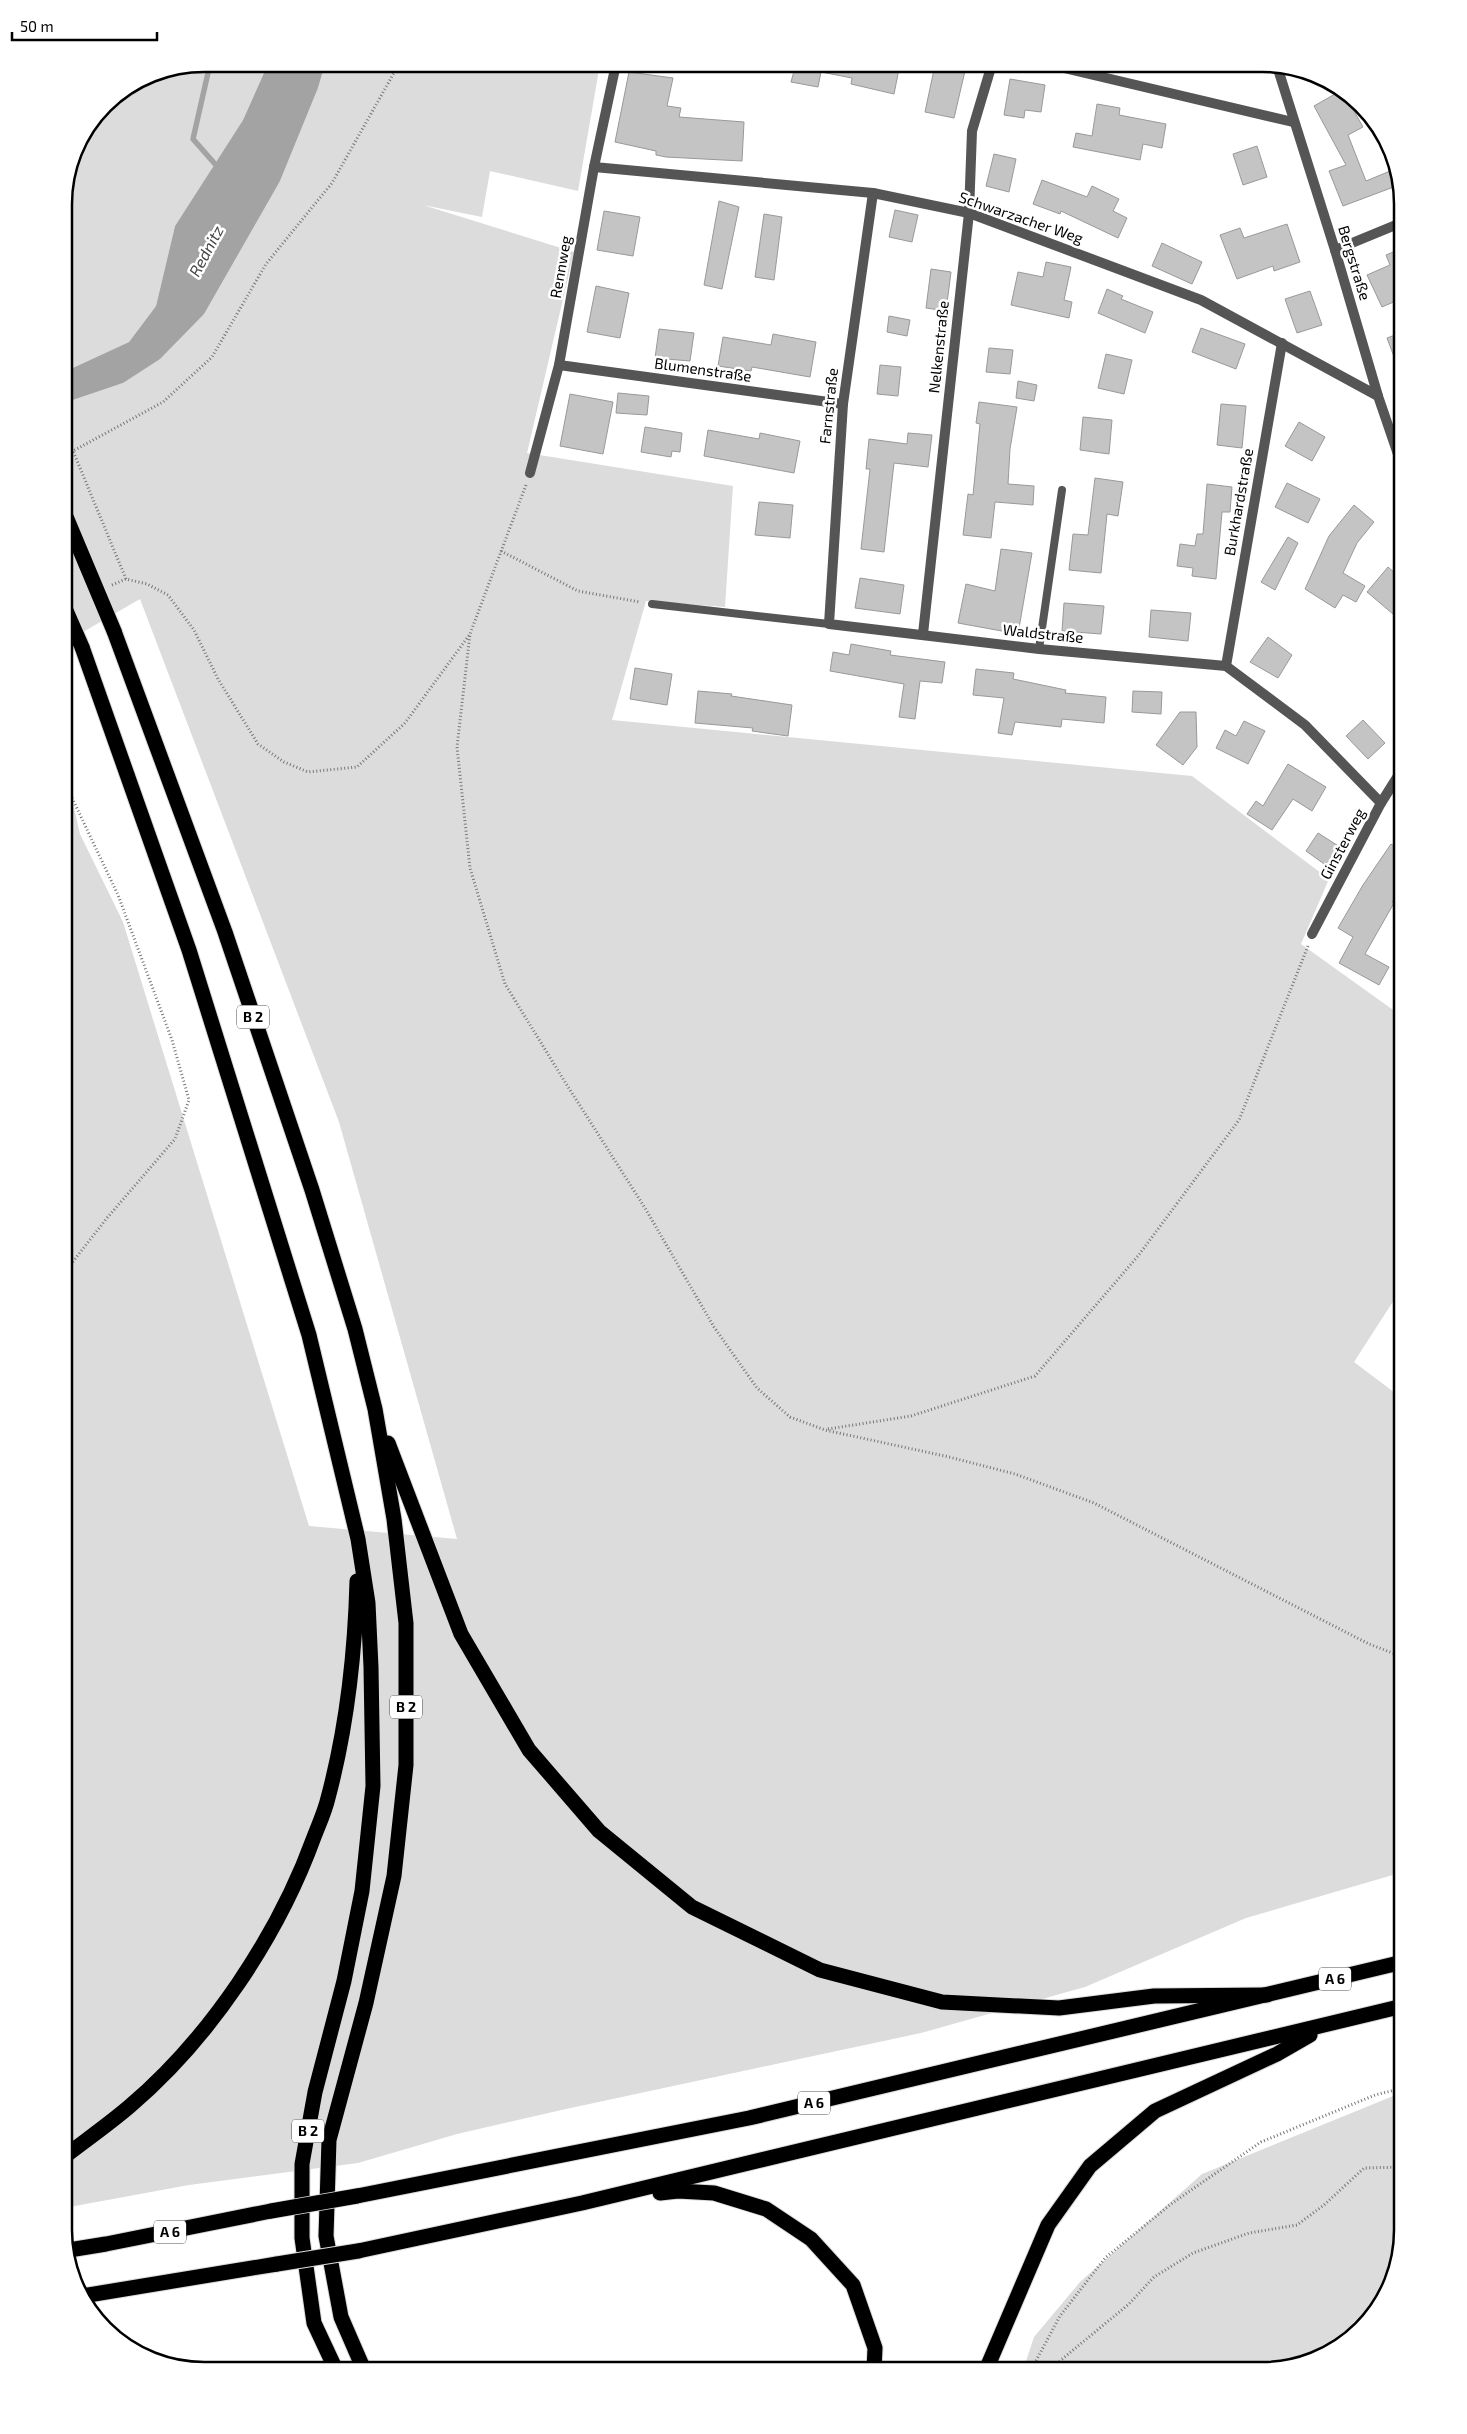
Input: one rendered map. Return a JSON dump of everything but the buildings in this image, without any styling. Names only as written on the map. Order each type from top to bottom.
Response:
[{"type":"highway","name":"B 2","points":[[73,533],[114,631],[225,932],[302,1162],[355,1329],[375,1409],[394,1519],[406,1623],[406,1765],[394,1876],[366,2003],[329,2140],[326,2236],[341,2317],[360,2361]]},
{"type":"highway","name":"B 2","points":[[73,627],[189,950],[309,1335],[358,1539],[368,1603],[373,1786],[362,1891],[344,1981],[315,2092],[302,2164],[302,2238],[314,2323],[332,2361]]},
{"type":"highway","points":[[375,1409],[461,1634],[529,1750],[599,1831],[692,1907],[820,1970],[942,2002],[1059,2008],[1154,1996],[1267,1995]]},
{"type":"highway","points":[[73,2150],[130,2106],[188,2048],[230,1995],[263,1946],[300,1876],[328,1799],[352,1674],[356,1624],[358,1539]]},
{"type":"highway","name":"A 6","points":[[74,2249],[357,2196],[749,2118],[1394,1964]]},
{"type":"highway","points":[[90,2295],[358,2251],[582,2203],[1394,2008]]},
{"type":"highway","points":[[990,2362],[1048,2226],[1090,2166],[1155,2111],[1277,2054],[1324,2026]]},
{"type":"highway","points":[[582,2203],[678,2191],[714,2193],[766,2209],[811,2239],[853,2285],[875,2348],[874,2362]]},
{"type":"street","name":"Rennweg","points":[[530,473],[559,365],[594,167],[614,73]]},
{"type":"street","name":"Nelkenstraße","points":[[923,634],[969,213],[972,131],[989,73]]},
{"type":"street","points":[[1085,73],[1293,122]]},
{"type":"street","name":"Bergstraße","points":[[1278,74],[1394,443]]},
{"type":"street","name":"Schwarzacher Weg","points":[[594,167],[873,193],[969,213],[1201,300],[1378,396]]},
{"type":"street","name":"Farnstraße","points":[[829,624],[842,404],[873,193]]},
{"type":"street","points":[[1335,250],[1394,226]]},
{"type":"street","name":"Burkhardstraße","points":[[1226,666],[1282,343]]},
{"type":"street","name":"Blumenstraße","points":[[559,365],[842,404]]},
{"type":"street","name":"Waldstraße","points":[[829,624],[1040,649],[1226,666]]},
{"type":"street","points":[[1226,666],[1305,725],[1381,803]]},
{"type":"street","name":"Ginsterweg","points":[[1312,934],[1381,803],[1394,782]]},
{"type":"lane","points":[[1040,649],[1062,490]]},
{"type":"lane","name":"Waldstraße","points":[[652,604],[829,624]]},
{"type":"path","points":[[394,73],[332,183],[266,264],[212,357],[163,402],[73,451],[126,579],[147,584],[168,595],[194,630],[218,679],[258,744],[284,762],[308,772],[357,766],[405,723],[470,634]]},
{"type":"path","points":[[530,473],[470,634],[458,747],[470,868],[506,984],[565,1082],[645,1208],[714,1327],[757,1388],[790,1417],[825,1430],[949,1456],[1015,1474],[1094,1503],[1360,1640],[1394,1653]]},
{"type":"path","points":[[501,551],[578,591],[652,604]]},
{"type":"path","points":[[73,800],[118,895],[172,1040],[189,1100],[175,1139],[107,1218],[73,1261]]},
{"type":"path","points":[[825,1430],[911,1416],[1035,1376],[1138,1256],[1239,1120],[1312,934]]},
{"type":"path","points":[[1035,2362],[1060,2316],[1105,2258],[1171,2204],[1261,2142],[1366,2098],[1394,2090]]},
{"type":"path","points":[[1060,2362],[1129,2304],[1154,2277],[1193,2253],[1249,2233],[1297,2225],[1324,2205],[1364,2168],[1394,2167]]},
{"type":"shaded area","points":[[196,73],[264,73],[243,120],[175,226],[156,306],[129,342],[73,368],[73,196],[77,170],[90,139],[111,111],[131,95],[154,83],[170,77]]},
{"type":"shaded area","points":[[322,73],[598,73],[578,191],[490,171],[482,217],[423,205],[574,252],[527,453],[733,486],[725,607],[646,601],[612,720],[1192,776],[1329,879],[1301,944],[1394,1011],[1394,1300],[1354,1362],[1394,1392],[1394,1875],[1246,1918],[1085,1987],[921,2033],[457,2134],[358,2163],[189,2185],[73,2206],[73,803],[80,834],[123,922],[309,1526],[457,1539],[339,1122],[140,599],[73,638],[73,400],[123,383],[280,181]]},
{"type":"shaded area","points":[[1394,2096],[1393,2247],[1390,2264],[1384,2280],[1377,2295],[1362,2316],[1349,2329],[1321,2348],[1297,2357],[1280,2360],[1262,2362],[1026,2362],[1034,2337],[1080,2282],[1202,2174]]},
{"type":"water","name":"Rednitz","points":[[264,73],[322,73],[280,181],[204,314],[160,359],[123,383],[73,400],[73,368],[129,342],[156,306],[175,226],[243,120]]},
{"type":"waterway","points":[[208,73],[193,139],[215,164]]}]
